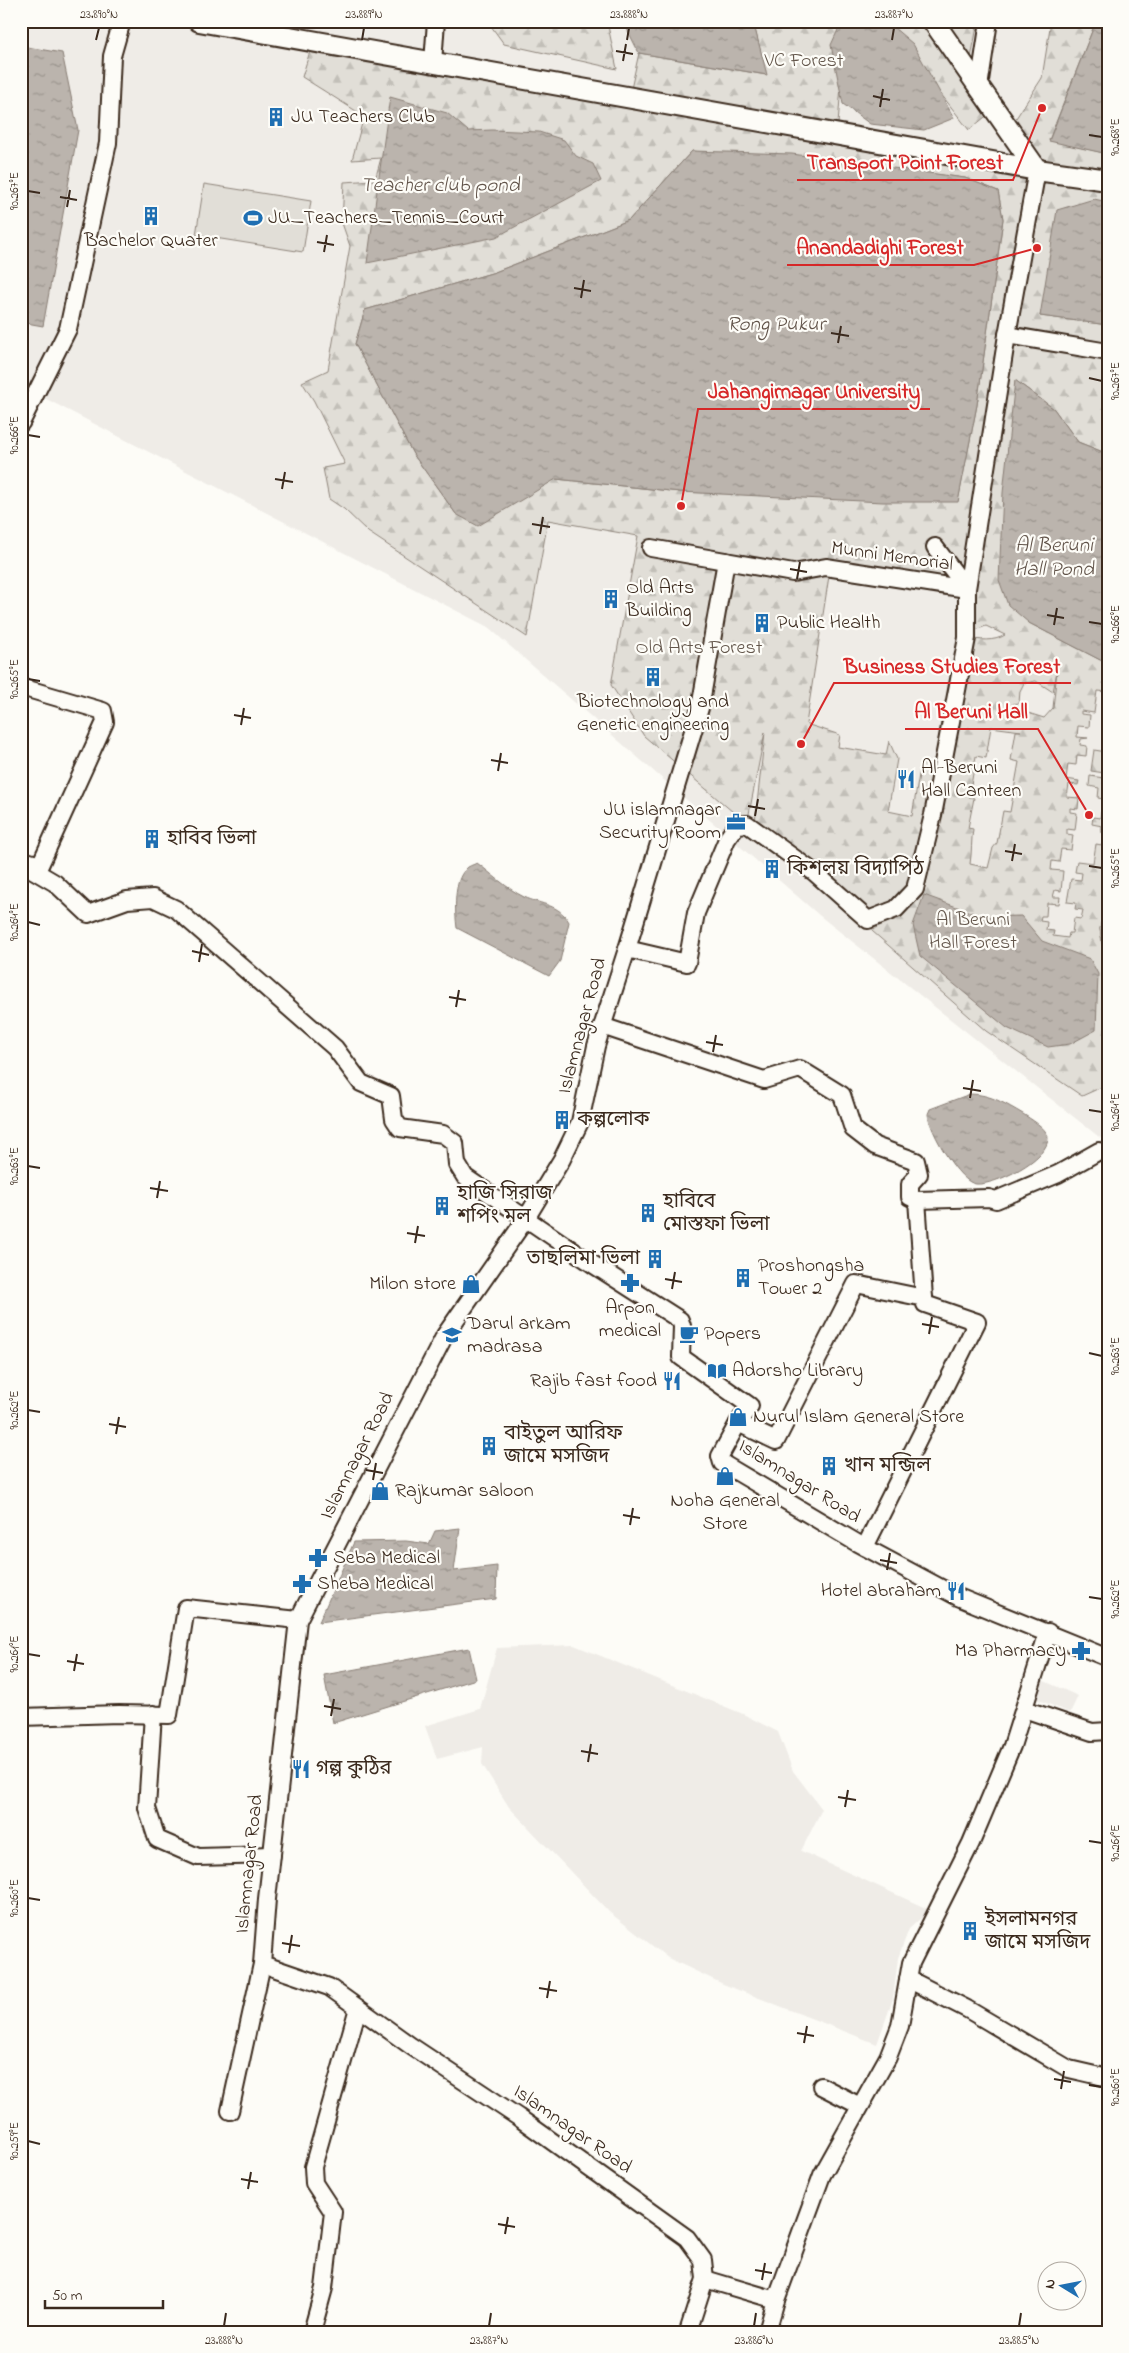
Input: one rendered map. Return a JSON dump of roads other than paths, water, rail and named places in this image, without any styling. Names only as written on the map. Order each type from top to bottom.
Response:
[{"type":"street","points":[[21,423],[68,329],[108,143],[112,56],[122,21]]},
{"type":"street","points":[[199,21],[1037,170],[1108,180]]},
{"type":"street","points":[[433,63],[436,21]]},
{"type":"street","points":[[933,21],[1037,170]]},
{"type":"street","points":[[979,87],[989,21]]},
{"type":"street","name":"Munni Memorial","points":[[651,548],[793,573],[826,567],[967,589],[1007,335],[1037,170]]},
{"type":"street","points":[[1007,335],[1108,352]]},
{"type":"street","points":[[935,547],[967,589]]},
{"type":"street","points":[[627,949],[700,708],[726,562]]},
{"type":"street","name":"Islamnagar Road","points":[[705,2279],[703,2260],[687,2238],[518,2117],[329,1987],[262,1964],[298,1620],[445,1335],[525,1220],[562,1159],[580,1122],[602,1026],[627,949],[687,963],[696,913],[727,839],[737,824],[747,824],[815,873],[868,920],[896,909],[915,889],[933,815],[967,638],[967,589]]},
{"type":"street","points":[[21,687],[103,711],[104,722],[40,864],[21,861]]},
{"type":"street","name":"Islamnagar Road","points":[[21,861],[56,883],[88,914],[127,900],[153,898],[176,909],[335,1048],[361,1083],[391,1096],[394,1119],[400,1128],[443,1134],[449,1138],[455,1143],[457,1164],[465,1177],[525,1220],[680,1320],[682,1326],[681,1357],[750,1406],[738,1423],[720,1456],[722,1462],[865,1548],[958,1596],[1108,1658]]},
{"type":"street","points":[[602,1026],[764,1080],[800,1069],[842,1095],[853,1130],[875,1146],[916,1161],[919,1174],[910,1184],[910,1197],[917,1200],[989,1198],[996,1200],[1058,1174],[1099,1152],[1108,1154]]},
{"type":"street","points":[[865,1548],[977,1322],[925,1304],[917,1200]]},
{"type":"street","points":[[738,1423],[776,1441],[856,1284],[924,1298]]},
{"type":"street","points":[[21,1717],[169,1715],[186,1608],[298,1620]]},
{"type":"street","points":[[767,2332],[776,2300],[822,2175],[888,2057],[900,2026],[911,1963],[971,1843],[1012,1746],[1048,1632]]},
{"type":"street","points":[[1024,1709],[1092,1732],[1108,1732]]},
{"type":"street","points":[[153,1714],[147,1808],[157,1839],[198,1856],[272,1855]]},
{"type":"street","points":[[230,2111],[262,1964]]},
{"type":"street","points":[[908,1979],[967,2009],[1069,2070],[1108,2078]]},
{"type":"street","points":[[312,2332],[324,2288],[333,2212],[314,2183],[313,2167],[358,2008]]},
{"type":"street","points":[[821,2086],[860,2106]]},
{"type":"street","points":[[688,2332],[705,2279],[776,2300]]},
{"type":"water","points":[[623,21],[753,21],[767,75],[639,53]]},
{"type":"water","points":[[842,21],[886,21],[913,44],[954,118],[924,130],[870,124],[843,104],[831,45]]},
{"type":"water","points":[[1096,21],[1108,21],[1108,154],[1049,141]]},
{"type":"water","points":[[21,46],[62,53],[78,130],[43,326],[21,322]]},
{"type":"water","name":"Teacher club pond","points":[[390,97],[447,113],[468,131],[539,132],[564,140],[576,156],[593,164],[601,181],[496,237],[367,263]]},
{"type":"water","name":"Rong Pukur","points":[[692,151],[792,154],[965,178],[998,191],[1003,219],[977,405],[958,502],[883,502],[680,492],[556,479],[478,526],[456,514],[413,454],[355,344],[365,310],[495,272],[629,220]]},
{"type":"water","points":[[1094,199],[1108,202],[1108,325],[1040,316],[1057,210]]},
{"type":"water","name":"Al Beruni Hall Pond","points":[[1015,380],[1054,409],[1078,442],[1108,454],[1108,664],[1029,623],[1008,605],[999,580],[1003,493]]},
{"type":"water","points":[[477,863],[517,893],[555,908],[569,922],[560,961],[549,976],[457,928],[456,897],[459,881],[469,866]]},
{"type":"water","points":[[924,895],[984,917],[1021,916],[1042,941],[1090,959],[1098,974],[1096,1030],[1070,1044],[1048,1047],[1007,1028],[920,956],[913,925]]},
{"type":"water","points":[[970,1094],[998,1100],[1041,1127],[1048,1137],[1046,1145],[1040,1154],[1020,1170],[995,1181],[976,1184],[961,1175],[939,1143],[928,1114],[930,1109]]},
{"type":"water","points":[[460,1528],[454,1571],[497,1566],[496,1599],[319,1622],[354,1542],[406,1541],[429,1544],[435,1531]]},
{"type":"water","points":[[469,1648],[476,1679],[333,1723],[324,1675]]},
{"type":"place","name":"Transport Point Forest","points":[[1042,108]]},
{"type":"place","name":"JU Teachers Club","points":[[276,117]]},
{"type":"place","name":"Bachelor Quater","points":[[151,216]]},
{"type":"place","name":"JU_Teachers_Tennis_Court","points":[[253,218]]},
{"type":"place","name":"Anandadighi Forest","points":[[1037,248]]},
{"type":"place","name":"Jahangirnagar University","points":[[681,506]]},
{"type":"place","name":"Old Arts Building","points":[[611,599]]},
{"type":"place","name":"Public Health","points":[[762,623]]},
{"type":"place","name":"Biotechnology and Genetic engineering","points":[[653,677]]},
{"type":"place","name":"Business Studies Forest","points":[[801,744]]},
{"type":"place","name":"Al-Beruni Hall Canteen","points":[[906,779]]},
{"type":"place","name":"Al Beruni Hall","points":[[1089,815]]},
{"type":"place","name":"JU islamnagar Security Room","points":[[736,822]]},
{"type":"place","name":"হাবিব ভিলা","points":[[152,839]]},
{"type":"place","name":"কিশলয় বিদ্যাপিঠ","points":[[772,869]]},
{"type":"place","name":"কল্পলোক","points":[[562,1120]]},
{"type":"place","name":"হাজি সিরাজ শপিং মল","points":[[442,1206]]},
{"type":"place","name":"হাবিবে মোস্তফা ভিলা","points":[[648,1213]]},
{"type":"place","name":"তাছলিমা ভিলা","points":[[655,1259]]},
{"type":"place","name":"Proshongsha Tower 2","points":[[743,1278]]},
{"type":"place","name":"Arpon medical","points":[[630,1283]]},
{"type":"place","name":"Milon store","points":[[471,1284]]},
{"type":"place","name":"Popers","points":[[689,1334]]},
{"type":"place","name":"Darul arkam madrasa","points":[[452,1335]]},
{"type":"place","name":"Adorsho Library","points":[[717,1371]]},
{"type":"place","name":"Rajib fast food","points":[[672,1381]]},
{"type":"place","name":"Nurul Islam General Store","points":[[738,1417]]},
{"type":"place","name":"বাইতুল আরিফ জামে মসজিদ","points":[[489,1446]]},
{"type":"place","name":"খান মন্জিল","points":[[829,1466]]},
{"type":"place","name":"Noha General Store","points":[[725,1476]]},
{"type":"place","name":"Rajkumar saloon","points":[[380,1491]]},
{"type":"place","name":"Seba Medical","points":[[318,1558]]},
{"type":"place","name":"Sheba Medical","points":[[302,1584]]},
{"type":"place","name":"Hotel abraham","points":[[956,1591]]},
{"type":"place","name":"Ma Pharmacy","points":[[1081,1651]]},
{"type":"place","name":"গল্প কুঠির","points":[[301,1769]]},
{"type":"place","name":"ইসলামনগর জামে মসজিদ","points":[[970,1931]]},
{"type":"park label","name":"VC Forest","points":[[804,61]]},
{"type":"park label","name":"Old Arts Forest","points":[[699,648]]},
{"type":"park label","name":"Al Beruni Hall Forest","points":[[973,932]]}]
